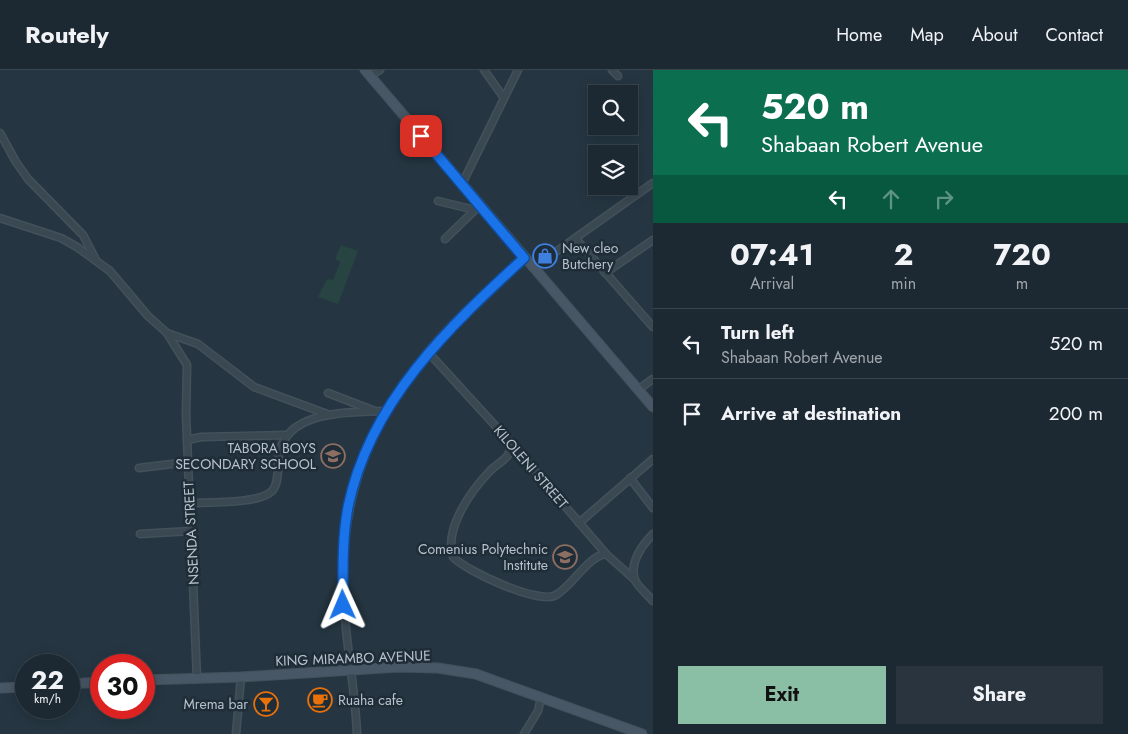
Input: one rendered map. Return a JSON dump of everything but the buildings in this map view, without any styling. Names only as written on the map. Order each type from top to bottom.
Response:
[{"type":"main road","points":[[368,73],[462,184],[477,208],[533,268],[653,407]]},
{"type":"main road","name":"KING MIRAMBO AVENUE","points":[[155,680],[409,668],[461,671],[642,734]]},
{"type":"main road","points":[[0,688],[15,687]]},
{"type":"street","points":[[368,73],[380,70]]},
{"type":"street","points":[[484,70],[504,98]]},
{"type":"street","points":[[462,184],[518,70]]},
{"type":"street","points":[[612,70],[618,76]]},
{"type":"street","points":[[0,134],[28,179],[83,235],[97,260]]},
{"type":"street","points":[[533,268],[653,183]]},
{"type":"street","points":[[438,201],[477,208]]},
{"type":"street","points":[[445,239],[477,208]]},
{"type":"street","points":[[0,218],[61,238],[97,260],[110,271],[148,316],[167,332],[198,344],[254,387],[327,414]]},
{"type":"street","points":[[576,239],[606,273],[650,317],[653,327]]},
{"type":"street","points":[[606,273],[653,240]]},
{"type":"street","points":[[357,734],[352,670],[343,605],[343,561],[346,523],[362,461],[388,411],[428,352],[456,321],[524,258]]},
{"type":"street","name":"NSENDA STREET","points":[[167,332],[187,366],[185,386],[197,679]]},
{"type":"street","name":"KILOLENI STREET","points":[[428,352],[511,443],[606,554],[635,580],[653,601]]},
{"type":"street","points":[[639,389],[653,378]]},
{"type":"street","points":[[328,393],[376,411]]},
{"type":"street","points":[[190,503],[251,499],[268,494],[276,485],[280,449],[288,435],[327,414],[388,411]]},
{"type":"street","points":[[187,440],[201,436],[288,435]]},
{"type":"street","points":[[511,443],[507,458],[485,476],[464,507],[451,541],[453,558],[466,568],[490,579],[529,594],[547,598],[560,593],[594,558],[606,554]]},
{"type":"street","points":[[507,458],[524,458]]},
{"type":"street","points":[[579,523],[653,459]]},
{"type":"street","points":[[139,468],[188,462]]},
{"type":"street","points":[[630,478],[653,508]]},
{"type":"street","points":[[140,534],[190,531]]},
{"type":"street","points":[[635,580],[637,556],[653,534]]},
{"type":"street","points":[[594,558],[598,544]]},
{"type":"street","points":[[236,734],[241,677]]},
{"type":"street","points":[[524,734],[538,711],[541,698]]},
{"type":"green space","points":[[341,245],[358,251],[338,304],[318,297],[327,279],[333,280],[340,262],[335,259]]},
{"type":"place","name":"New cleo Butchery","points":[[545,256]]},
{"type":"place","name":"TABORA BOYS SECONDARY SCHOOL","points":[[333,456]]},
{"type":"place","name":"Comenius Polytechnic Institute","points":[[565,557]]},
{"type":"place","name":"Ruaha cafe","points":[[320,700]]},
{"type":"place","name":"Mrema bar","points":[[266,704]]},
{"type":"route","points":[[343,605],[343,554],[348,506],[356,476],[381,421],[397,394],[437,342],[456,321],[524,258],[421,136]]}]
